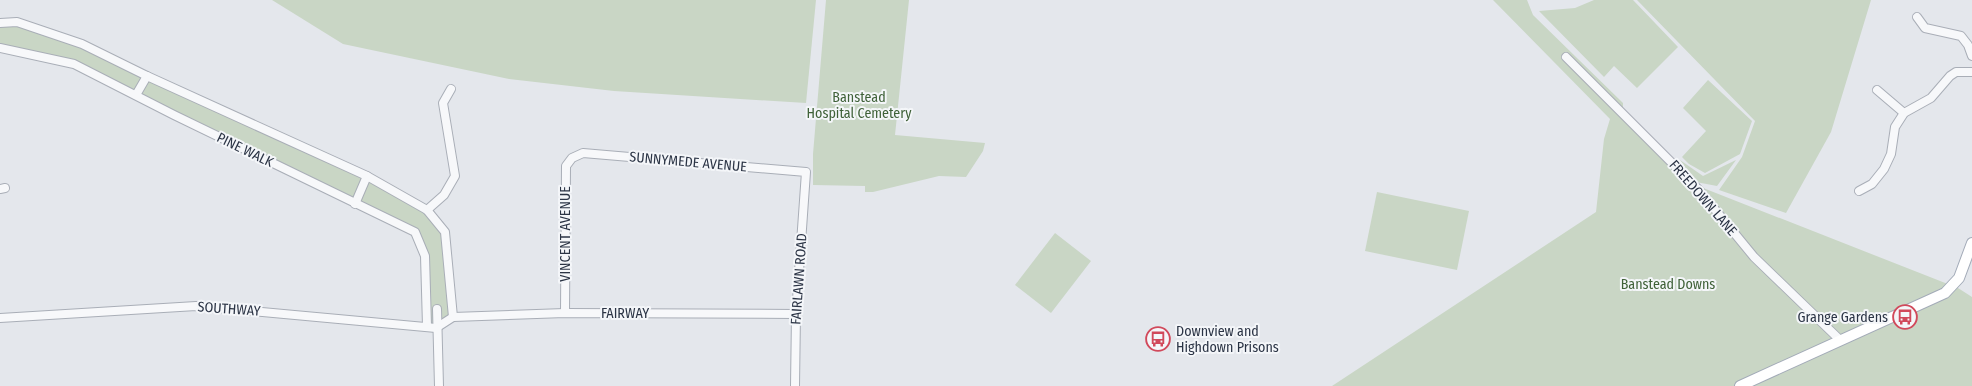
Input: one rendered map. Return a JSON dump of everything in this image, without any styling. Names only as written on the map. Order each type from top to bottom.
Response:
[{"type":"main road","points":[[1740,386],[1839,339],[1945,293],[1956,283],[1968,266],[1972,243]]},
{"type":"street","points":[[1917,17],[1925,28],[1961,36],[1968,45],[1972,56]]},
{"type":"street","name":"PINE WALK","points":[[0,23],[17,22],[82,44],[146,76],[368,176],[428,210],[445,232],[454,316]]},
{"type":"street","name":"PINE WALK","points":[[0,48],[74,64],[415,232],[425,256],[427,326]]},
{"type":"street","name":"FREEDOWN LANE","points":[[1566,57],[1699,190],[1754,257],[1839,339]]},
{"type":"street","points":[[1859,191],[1872,184],[1884,169],[1890,154],[1895,127],[1904,114],[1931,98],[1950,76],[1956,72],[1972,71]]},
{"type":"street","points":[[136,95],[146,76]]},
{"type":"street","points":[[428,210],[444,195],[455,176],[443,103],[451,89]]},
{"type":"street","points":[[1877,90],[1904,114]]},
{"type":"street","name":"SUNNYMEDE AVENUE","points":[[572,158],[583,153],[806,172]]},
{"type":"street","name":"VINCENT AVENUE","points":[[565,313],[566,166],[572,158]]},
{"type":"street","name":"FAIRLAWN ROAD","points":[[795,386],[796,314],[806,172]]},
{"type":"street","points":[[355,204],[368,176]]},
{"type":"street","name":"SOUTHWAY","points":[[0,318],[196,306],[436,328]]},
{"type":"street","points":[[427,308],[453,308]]},
{"type":"street","points":[[437,309],[438,386]]},
{"type":"street","name":"FAIRWAY","points":[[454,316],[565,313],[796,314]]},
{"type":"street","points":[[436,328],[454,316]]},
{"type":"green space","points":[[272,0],[816,0],[806,103],[614,91],[509,79],[343,44]]},
{"type":"green space","name":"Banstead Hospital Cemetery","points":[[826,0],[909,0],[895,135],[985,143],[983,151],[966,177],[939,176],[873,192],[865,192],[865,186],[813,185],[813,154]]},
{"type":"green space","name":"Banstead Downs","points":[[1493,0],[1527,0],[1533,15],[1623,103],[1623,111],[1693,184],[1958,288],[1972,297],[1972,386],[1332,386],[1596,212],[1604,139],[1610,119]]},
{"type":"green space","points":[[1594,0],[1633,0],[1678,47],[1637,88],[1614,66],[1604,77],[1539,11],[1575,8]]},
{"type":"green space","points":[[1637,0],[1871,0],[1831,132],[1786,213],[1719,190],[1742,157],[1755,121]]},
{"type":"green space","points":[[17,22],[82,44],[367,176],[427,210],[445,232],[453,317],[436,328],[427,326],[425,256],[415,232],[74,64],[0,48],[0,23]]},
{"type":"green space","points":[[1708,80],[1752,121],[1740,154],[1705,173],[1689,164],[1682,157],[1706,131],[1683,108]]},
{"type":"green space","points":[[1680,160],[1703,176],[1736,160],[1717,186],[1696,182]]},
{"type":"green space","points":[[1377,192],[1469,211],[1457,270],[1365,251]]},
{"type":"green space","points":[[1055,233],[1091,261],[1051,313],[1015,285]]},
{"type":"place","name":"Grange Gardens","points":[[1905,317]]},
{"type":"place","name":"Downview and Highdown Prisons","points":[[1158,339]]}]
